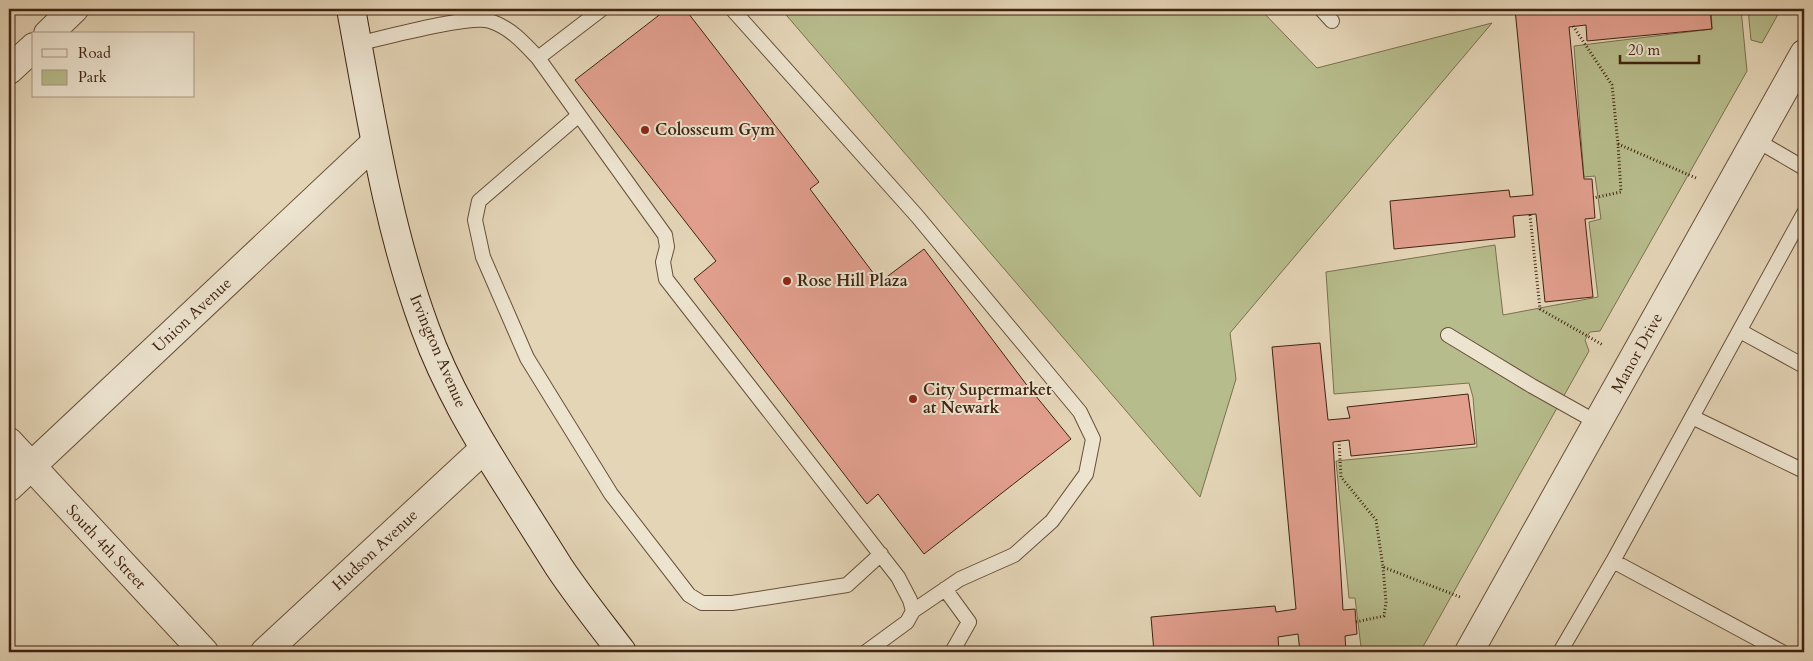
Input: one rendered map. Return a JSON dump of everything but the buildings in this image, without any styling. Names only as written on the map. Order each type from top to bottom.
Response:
[{"type":"street","points":[[50,32],[74,9]]},
{"type":"street","name":"Irvington Avenue","points":[[351,9],[375,143],[392,217],[410,286],[426,330],[450,385],[484,449],[560,569],[622,652]]},
{"type":"street","points":[[9,70],[32,49]]},
{"type":"street","name":"Manor Drive","points":[[1470,652],[1804,54]]},
{"type":"street","name":"Union Avenue","points":[[9,487],[375,143]]},
{"type":"street","name":"South 4th Street","points":[[9,442],[204,652]]},
{"type":"street","name":"Hudson Avenue","points":[[265,652],[484,449]]},
{"type":"lane","points":[[538,58],[602,9]]},
{"type":"lane","points":[[732,9],[923,224],[1080,412],[1093,439],[1086,474],[1052,521],[1014,555],[960,579],[913,611],[907,622],[866,652]]},
{"type":"lane","points":[[1321,9],[1332,21]]},
{"type":"lane","points":[[358,44],[465,20],[489,20],[515,34],[538,58],[665,235],[667,247],[663,262],[666,279],[881,554],[898,577],[910,600],[913,611]]},
{"type":"lane","points":[[579,115],[479,201],[474,220],[482,258],[527,358],[611,494],[689,595],[702,602],[732,603],[848,585],[881,554]]},
{"type":"lane","points":[[1756,140],[1804,168]]},
{"type":"lane","points":[[1560,652],[1613,561],[1804,213]]},
{"type":"lane","points":[[1740,330],[1804,366]]},
{"type":"lane","points":[[1448,335],[1598,423]]},
{"type":"lane","points":[[1692,417],[1804,471]]},
{"type":"lane","points":[[1613,561],[1782,652]]},
{"type":"lane","points":[[945,589],[969,622],[952,652]]},
{"type":"path","points":[[1573,26],[1612,85],[1621,192],[1593,198]]},
{"type":"path","points":[[1618,144],[1696,178]]},
{"type":"path","points":[[1530,215],[1540,309],[1603,345]]},
{"type":"path","points":[[1339,441],[1342,477],[1376,520],[1383,567],[1386,602],[1384,616],[1356,622]]},
{"type":"path","points":[[1383,567],[1460,597]]},
{"type":"green space","points":[[781,9],[1260,9],[1317,68],[1492,23],[1230,333],[1236,379],[1200,497]]},
{"type":"green space","points":[[1711,9],[1741,9],[1747,71],[1600,331],[1590,332],[1585,340],[1589,351],[1420,652],[1352,652],[1351,649],[1361,647],[1355,598],[1349,598],[1336,461],[1477,447],[1473,397],[1469,383],[1334,394],[1326,272],[1495,245],[1503,315],[1598,297],[1589,222],[1601,219],[1595,176],[1584,177],[1574,46],[1712,29]]},
{"type":"green space","points":[[1748,9],[1781,9],[1762,43],[1751,40]]},
{"type":"place","name":"Colosseum Gym","points":[[645,130]]},
{"type":"place","name":"Rose Hill Plaza","points":[[787,281]]},
{"type":"place","name":"City Supermarket at Newark","points":[[913,399]]}]
